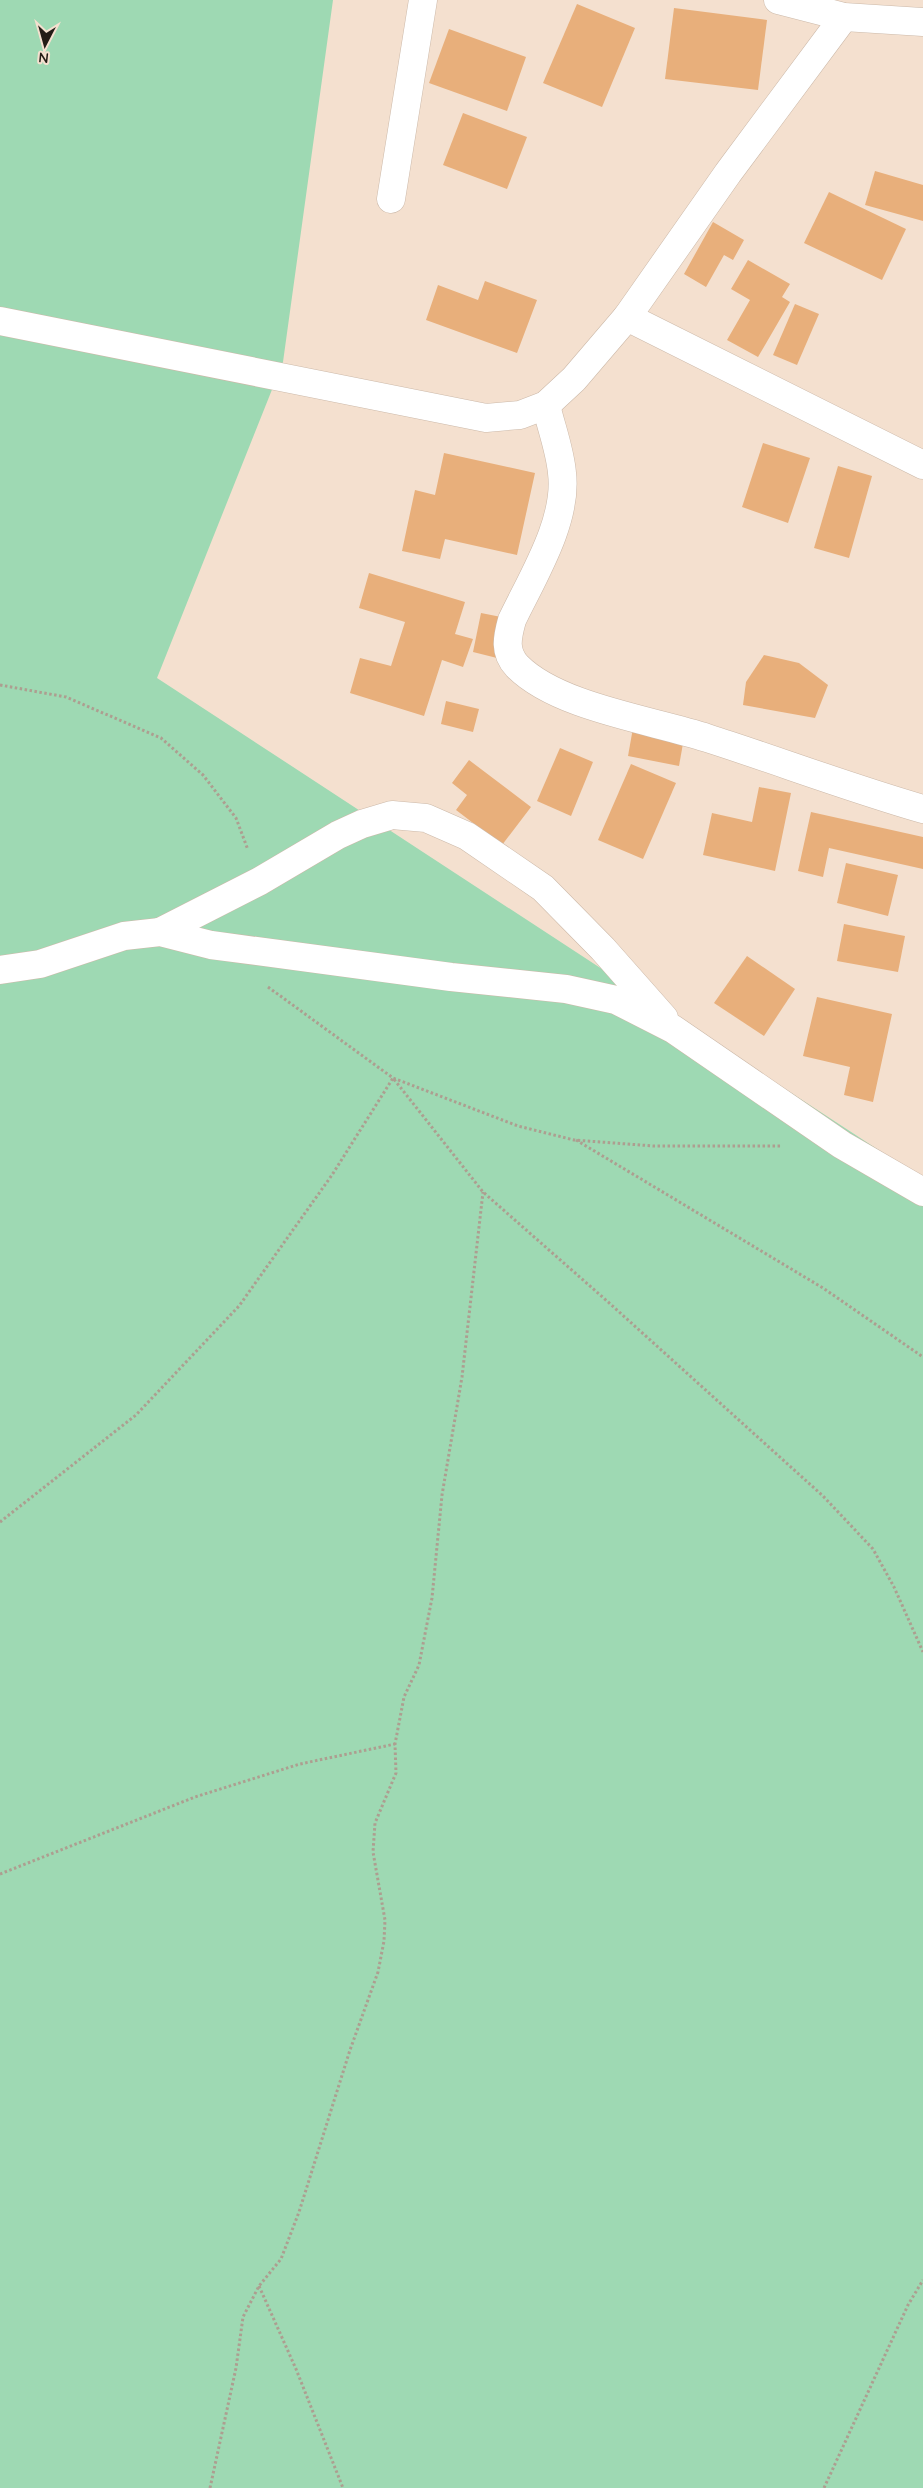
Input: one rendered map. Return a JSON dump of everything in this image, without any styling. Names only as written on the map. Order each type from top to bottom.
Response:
[{"type":"street","points":[[391,199],[423,0]]},
{"type":"street","points":[[778,0],[844,17],[914,14]]},
{"type":"street","points":[[0,321],[486,418],[520,415],[546,406],[574,379],[627,317],[728,173],[844,17]]},
{"type":"street","points":[[627,317],[923,465]]},
{"type":"street","points":[[546,406],[562,473],[562,497],[556,524],[510,628],[507,652],[517,665],[532,678],[572,699],[705,737],[923,809]]},
{"type":"street","points":[[0,970],[40,964],[124,936],[160,932],[260,882],[338,834],[392,815],[426,818],[467,836],[543,888],[603,949],[673,1028]]},
{"type":"street","points":[[160,932],[211,945],[451,977],[566,989],[616,1000],[673,1028],[842,1146],[923,1192]]},
{"type":"path","points":[[0,685],[66,697],[161,738],[203,775],[236,818],[260,882]]},
{"type":"path","points":[[266,986],[393,1078],[518,1126],[574,1140],[654,1146],[783,1146]]},
{"type":"path","points":[[393,1078],[483,1192],[823,1496],[873,1549],[894,1587],[923,1652]]},
{"type":"path","points":[[0,1522],[136,1415],[239,1306],[332,1175],[393,1078]]},
{"type":"path","points":[[574,1140],[823,1288],[923,1357]]},
{"type":"path","points":[[210,2488],[236,2368],[243,2317],[259,2286],[280,2259],[299,2212],[350,2050],[378,1972],[384,1941],[385,1920],[373,1852],[375,1823],[396,1773],[395,1744],[404,1697],[419,1665],[432,1598],[442,1495],[462,1376],[483,1192]]},
{"type":"path","points":[[0,1874],[195,1797],[300,1764],[395,1744]]},
{"type":"path","points":[[824,2488],[908,2305],[923,2280]]},
{"type":"path","points":[[259,2286],[296,2369],[343,2488]]},
{"type":"green space","points":[[0,0],[333,0],[283,362],[157,678],[923,1179],[923,2488],[0,2488]]},
{"type":"building","points":[[577,4],[635,28],[602,107],[543,83]]},
{"type":"building","points":[[674,8],[767,20],[758,90],[665,79]]},
{"type":"building","points":[[449,29],[526,57],[507,111],[429,83]]},
{"type":"building","points":[[463,113],[527,137],[507,189],[443,165]]},
{"type":"building","points":[[875,171],[923,185],[923,221],[865,205]]},
{"type":"building","points":[[829,192],[906,229],[882,280],[804,243]]},
{"type":"building","points":[[713,222],[744,240],[733,260],[724,255],[706,287],[684,274]]},
{"type":"building","points":[[748,260],[790,284],[782,297],[790,302],[758,357],[727,340],[750,300],[731,289]]},
{"type":"building","points":[[485,281],[537,300],[517,353],[426,320],[438,285],[478,300]]},
{"type":"building","points":[[795,304],[819,314],[797,365],[773,355]]},
{"type":"building","points":[[763,443],[810,458],[788,523],[742,507]]},
{"type":"building","points":[[444,453],[535,473],[517,555],[445,539],[440,559],[402,551],[415,490],[435,495]]},
{"type":"building","points":[[838,466],[872,476],[849,558],[814,548]]},
{"type":"building","points":[[369,573],[465,602],[455,634],[473,639],[463,667],[442,660],[424,716],[350,693],[360,658],[391,666],[405,622],[359,608]]},
{"type":"building","points":[[481,613],[511,619],[501,659],[473,652]]},
{"type":"building","points":[[764,655],[799,663],[828,685],[815,718],[743,705],[746,682]]},
{"type":"building","points":[[446,701],[479,709],[473,732],[441,724]]},
{"type":"building","points":[[633,728],[684,738],[679,766],[628,756]]},
{"type":"building","points":[[560,748],[593,762],[571,816],[537,801]]},
{"type":"building","points":[[469,760],[531,807],[502,845],[456,810],[467,795],[452,783]]},
{"type":"building","points":[[631,764],[676,783],[643,859],[598,840]]},
{"type":"building","points":[[759,787],[791,793],[775,871],[703,855],[712,813],[752,822]]},
{"type":"building","points":[[811,812],[923,837],[923,869],[829,848],[823,877],[798,871]]},
{"type":"building","points":[[846,863],[898,875],[888,916],[837,903]]},
{"type":"building","points":[[844,924],[905,936],[898,972],[837,961]]},
{"type":"building","points":[[747,956],[795,989],[764,1036],[714,1003]]},
{"type":"building","points":[[817,997],[892,1014],[873,1102],[844,1095],[850,1067],[803,1056]]}]
